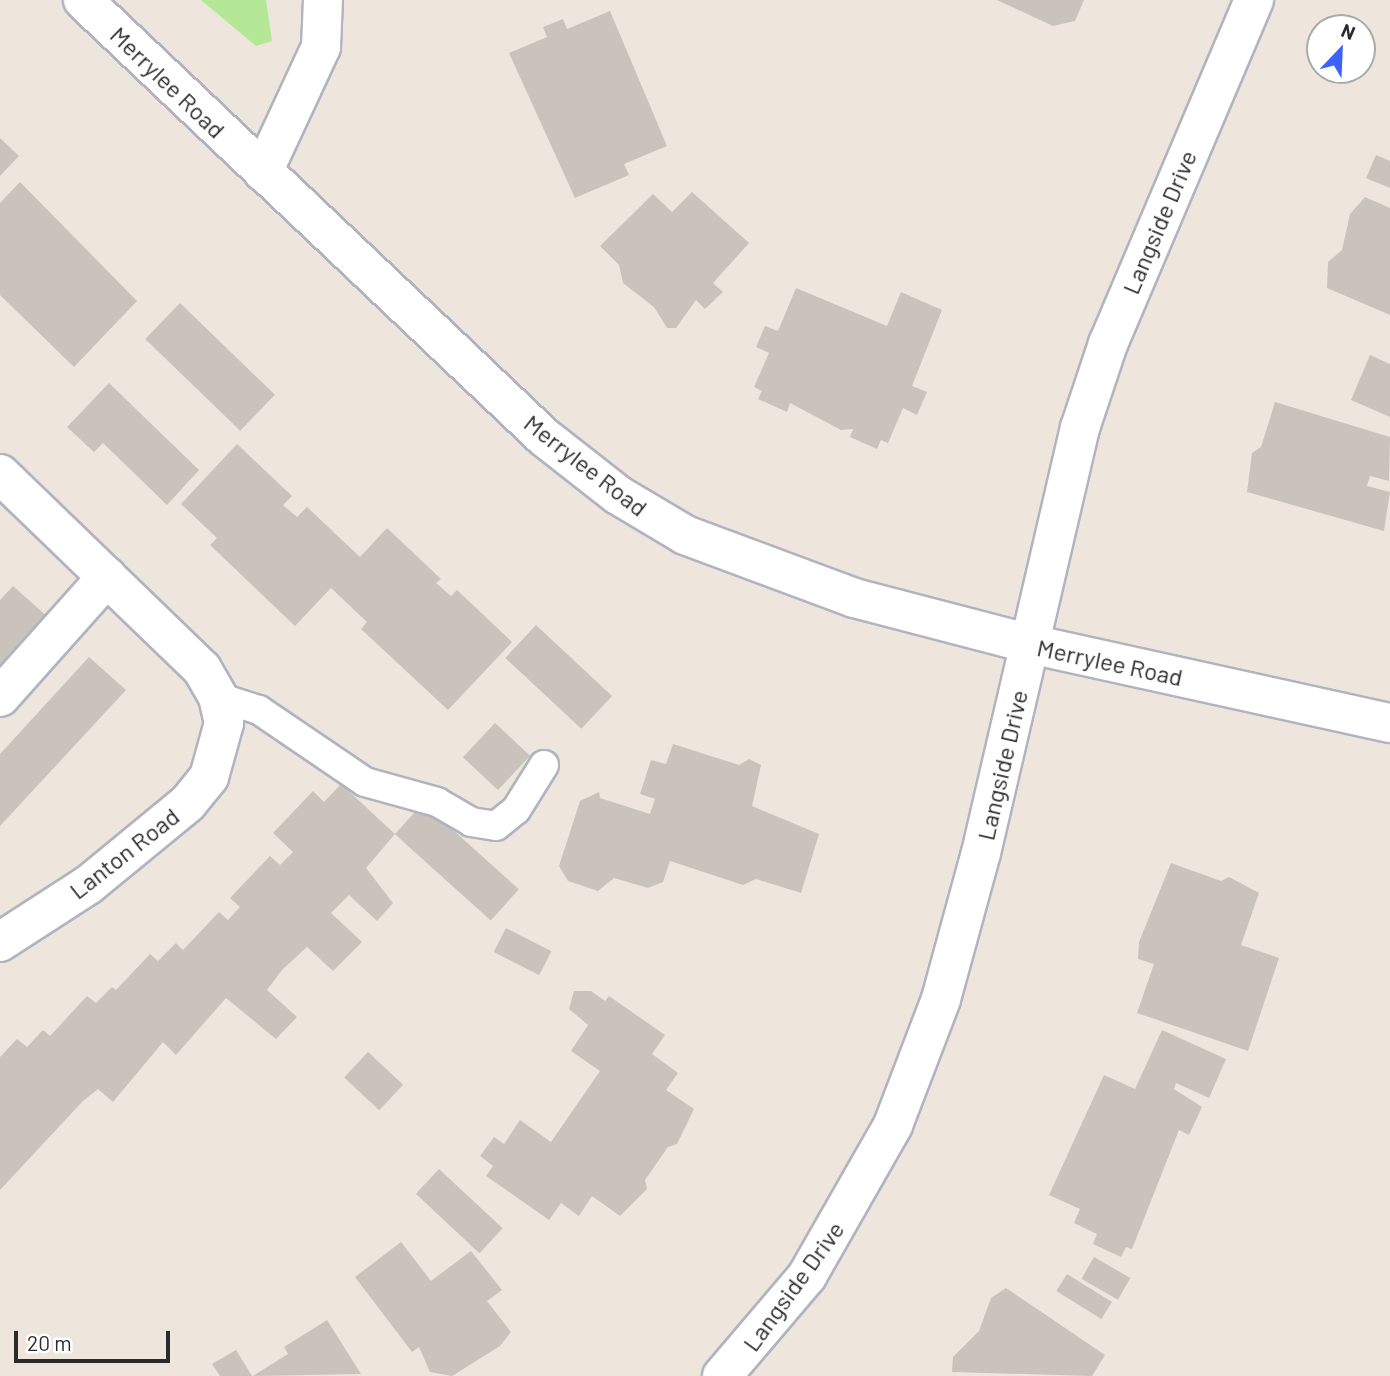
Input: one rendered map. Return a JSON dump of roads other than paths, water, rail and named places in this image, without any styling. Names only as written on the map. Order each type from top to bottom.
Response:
[{"type":"street","name":"Merrylee Road","points":[[83,0],[544,437],[618,495],[755,566],[1030,644],[1390,723]]},
{"type":"street","points":[[263,173],[321,47],[323,0]]},
{"type":"street","name":"Langside Drive","points":[[722,1376],[807,1276],[893,1125],[941,999],[1030,644],[1055,519],[1108,344],[1254,0]]},
{"type":"street","name":"Lanton Road","points":[[0,474],[202,669],[218,697],[224,723],[219,757],[188,803],[88,885],[0,942]]},
{"type":"street","points":[[0,698],[107,578]]},
{"type":"lane","points":[[218,697],[259,710],[365,782],[437,802],[471,822],[496,826],[516,810],[544,765]]}]
